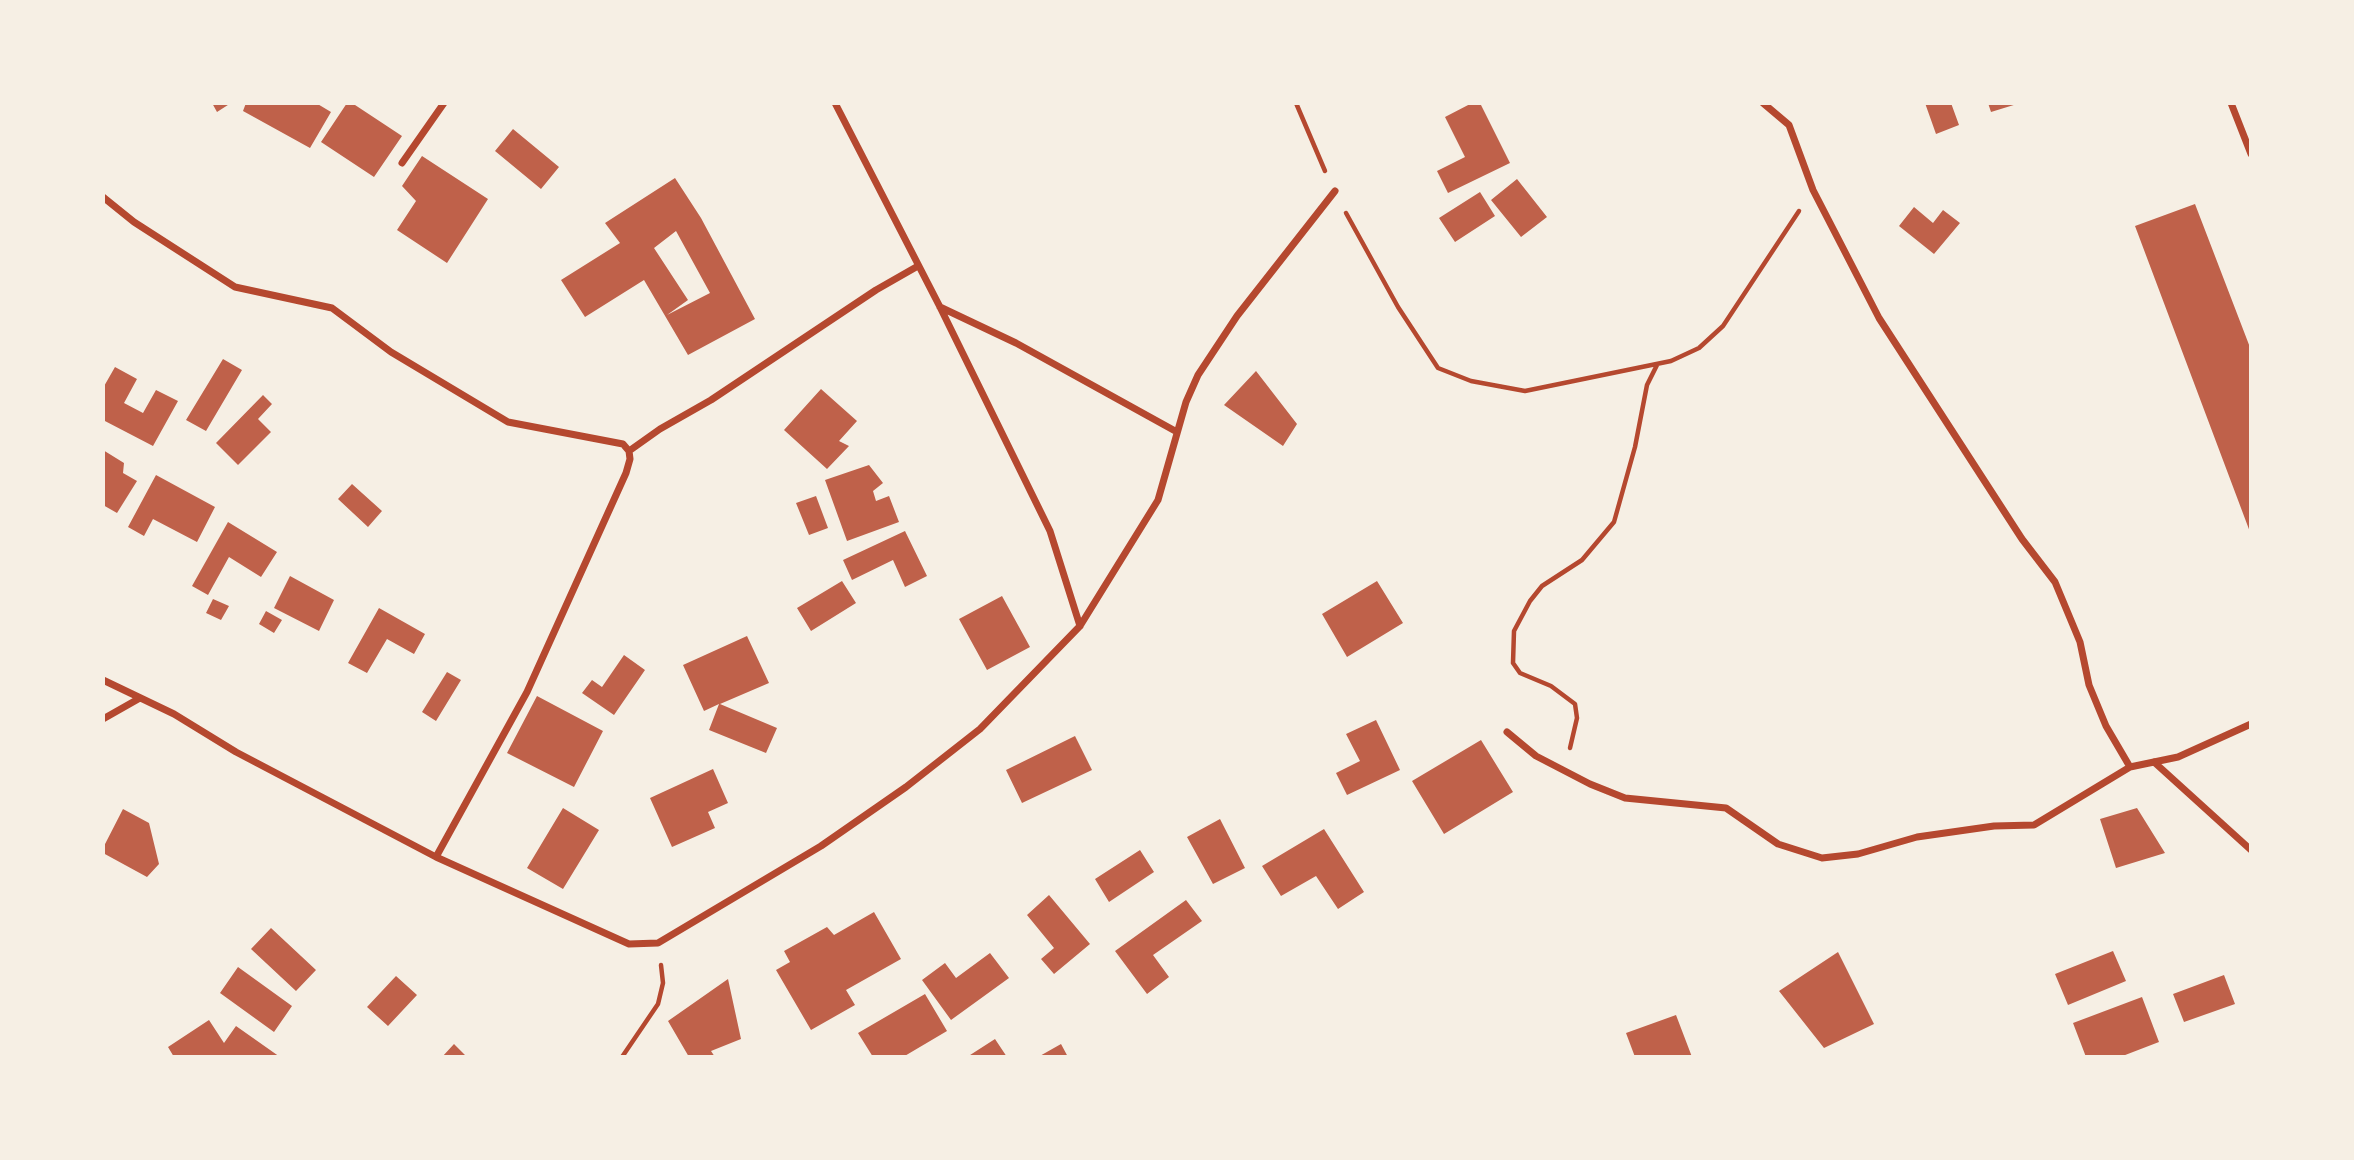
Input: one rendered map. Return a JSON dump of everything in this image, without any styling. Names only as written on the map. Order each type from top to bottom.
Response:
[{"type":"street","points":[[402,163],[443,103]]},
{"type":"street","points":[[835,103],[940,307],[1049,531],[1080,626]]},
{"type":"street","points":[[1763,103],[1789,125],[1813,190],[1880,318],[2022,538],[2055,582],[2080,642],[2088,685],[2106,726],[2130,767]]},
{"type":"street","points":[[2231,103],[2251,154]]},
{"type":"street","points":[[103,680],[174,714],[236,752],[436,858],[629,944],[658,943],[821,846],[906,787],[980,729],[1080,626],[1158,500],[1186,402],[1198,375],[1237,316],[1335,191]]},
{"type":"street","points":[[103,197],[134,222],[235,288],[332,308],[391,352],[508,422],[623,444],[629,451],[626,473],[527,692],[436,858]]},
{"type":"street","points":[[629,451],[876,290],[918,266]]},
{"type":"street","points":[[940,307],[1016,343],[1177,432]]},
{"type":"street","points":[[103,719],[140,698]]},
{"type":"street","points":[[1507,732],[1536,756],[1590,784],[1625,798],[1726,808],[1778,844],[1822,858],[1858,854],[1917,837],[1994,826],[2034,825],[2130,767],[2178,757],[2251,724]]},
{"type":"street","points":[[2154,762],[2251,850]]},
{"type":"path","points":[[1296,103],[1335,191],[1398,307],[1438,368],[1471,381],[1525,391],[1671,361],[1699,348],[1723,326],[1813,190]]},
{"type":"path","points":[[1565,771],[1577,718],[1575,704],[1551,686],[1520,673],[1513,663],[1514,631],[1530,601],[1542,586],[1582,560],[1614,523],[1635,447],[1647,385],[1658,364]]},
{"type":"path","points":[[622,1057],[658,1004],[663,983],[658,943]]},
{"type":"building","points":[[212,103],[231,103],[217,112]]},
{"type":"building","points":[[246,103],[316,103],[331,112],[310,148],[243,111]]},
{"type":"building","points":[[347,103],[352,103],[402,136],[374,177],[321,142]]},
{"type":"building","points":[[1472,103],[1480,103],[1510,163],[1448,193],[1437,171],[1465,157],[1445,117]]},
{"type":"building","points":[[1925,103],[1951,103],[1959,125],[1936,134]]},
{"type":"building","points":[[1988,103],[2017,103],[2017,104],[1991,112]]},
{"type":"building","points":[[513,129],[559,167],[541,189],[495,151]]},
{"type":"building","points":[[422,156],[488,199],[447,263],[397,230],[416,201],[402,186]]},
{"type":"building","points":[[675,178],[701,218],[755,319],[688,355],[644,280],[585,317],[561,280],[620,243],[605,223]],"holes":[[[676,231],[710,293],[667,315],[688,300],[654,248]]]},
{"type":"building","points":[[1517,179],[1547,217],[1521,237],[1491,200]]},
{"type":"building","points":[[1480,192],[1495,216],[1455,242],[1439,218]]},
{"type":"building","points":[[2195,204],[2251,350],[2250,532],[2135,226]]},
{"type":"building","points":[[1914,207],[1933,223],[1943,210],[1960,223],[1934,254],[1899,226]]},
{"type":"building","points":[[223,359],[242,370],[206,431],[186,420]]},
{"type":"building","points":[[115,367],[137,379],[124,403],[143,413],[156,390],[178,401],[153,446],[103,420],[103,388]]},
{"type":"building","points":[[1256,371],[1297,424],[1283,446],[1224,405]]},
{"type":"building","points":[[821,389],[857,421],[839,441],[849,446],[827,469],[784,430]]},
{"type":"building","points":[[263,395],[272,404],[258,419],[271,432],[238,465],[216,443]]},
{"type":"building","points":[[103,450],[124,463],[123,473],[137,481],[117,513],[103,505]]},
{"type":"building","points":[[869,465],[883,483],[873,491],[876,501],[889,496],[899,522],[847,541],[825,480]]},
{"type":"building","points":[[156,475],[215,507],[197,542],[153,519],[144,536],[128,527]]},
{"type":"building","points":[[352,484],[382,511],[368,527],[338,499]]},
{"type":"building","points":[[816,496],[828,528],[809,535],[796,503]]},
{"type":"building","points":[[228,522],[277,552],[261,577],[229,557],[208,595],[192,586]]},
{"type":"building","points":[[905,531],[927,576],[905,587],[893,560],[852,580],[843,560]]},
{"type":"building","points":[[290,576],[334,600],[319,631],[274,608]]},
{"type":"building","points":[[842,581],[856,603],[811,631],[797,608]]},
{"type":"building","points":[[1377,581],[1403,623],[1347,657],[1322,614]]},
{"type":"building","points":[[1002,596],[1030,647],[987,670],[959,619]]},
{"type":"building","points":[[213,599],[229,606],[221,620],[206,613]]},
{"type":"building","points":[[379,608],[425,634],[414,654],[387,639],[367,673],[348,663]]},
{"type":"building","points":[[266,611],[282,620],[274,633],[259,624]]},
{"type":"building","points":[[747,636],[769,683],[720,704],[777,728],[766,753],[709,730],[719,704],[704,711],[683,665]]},
{"type":"building","points":[[624,655],[645,670],[614,715],[582,693],[592,680],[602,687]]},
{"type":"building","points":[[447,672],[461,680],[436,721],[422,712]]},
{"type":"building","points":[[537,696],[603,731],[574,787],[507,753]]},
{"type":"building","points":[[1376,720],[1400,770],[1347,795],[1336,773],[1360,761],[1346,734]]},
{"type":"building","points":[[1075,736],[1092,770],[1022,803],[1006,770]]},
{"type":"building","points":[[1481,740],[1513,792],[1444,834],[1412,781]]},
{"type":"building","points":[[713,769],[728,803],[708,812],[715,828],[672,847],[650,798]]},
{"type":"building","points":[[563,808],[599,830],[563,889],[527,868]]},
{"type":"building","points":[[2137,808],[2165,853],[2116,868],[2100,819]]},
{"type":"building","points":[[123,809],[149,823],[159,864],[147,877],[103,853]]},
{"type":"building","points":[[1220,819],[1245,868],[1213,884],[1187,837]]},
{"type":"building","points":[[1324,829],[1364,892],[1338,909],[1316,876],[1281,896],[1262,866]]},
{"type":"building","points":[[1140,850],[1154,872],[1109,902],[1095,879]]},
{"type":"building","points":[[1049,895],[1090,944],[1054,974],[1041,959],[1054,948],[1027,915]]},
{"type":"building","points":[[1186,900],[1202,921],[1153,955],[1169,977],[1147,994],[1115,951]]},
{"type":"building","points":[[874,912],[901,959],[846,990],[855,1005],[811,1030],[776,970],[790,962],[784,951],[827,927],[834,935]]},
{"type":"building","points":[[271,928],[316,970],[296,991],[251,949]]},
{"type":"building","points":[[2113,951],[2126,981],[2068,1005],[2055,974]]},
{"type":"building","points":[[1838,952],[1874,1024],[1824,1048],[1779,991]]},
{"type":"building","points":[[990,953],[1009,978],[951,1020],[922,980],[945,963],[956,978]]},
{"type":"building","points":[[238,967],[292,1006],[274,1032],[220,993]]},
{"type":"building","points":[[2224,975],[2235,1004],[2184,1022],[2173,994]]},
{"type":"building","points":[[396,976],[417,995],[388,1026],[367,1007]]},
{"type":"building","points":[[728,979],[741,1039],[711,1051],[715,1057],[689,1057],[668,1021]]},
{"type":"building","points":[[925,994],[947,1031],[903,1057],[873,1057],[858,1033]]},
{"type":"building","points":[[2142,997],[2159,1042],[2120,1057],[2086,1057],[2073,1023]]},
{"type":"building","points":[[1676,1015],[1692,1057],[1635,1057],[1626,1033]]},
{"type":"building","points":[[209,1020],[224,1043],[236,1026],[280,1057],[174,1057],[168,1047]]},
{"type":"building","points":[[995,1039],[1007,1057],[967,1057]]},
{"type":"building","points":[[454,1044],[467,1057],[442,1057]]},
{"type":"building","points":[[1061,1044],[1068,1057],[1038,1057]]}]
